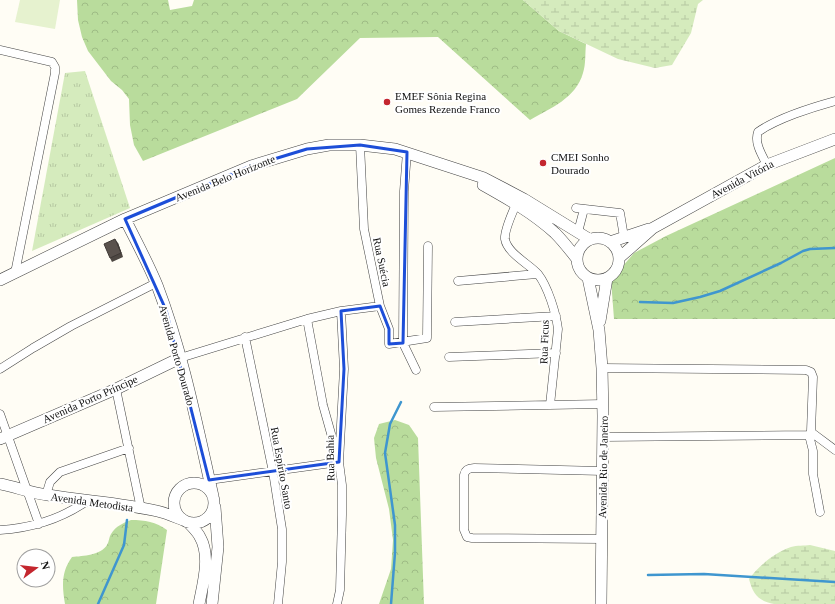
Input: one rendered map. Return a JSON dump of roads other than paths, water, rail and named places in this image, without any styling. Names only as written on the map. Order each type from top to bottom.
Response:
[{"type":"street","points":[[0,50],[52,62],[55,67],[15,273]]},
{"type":"street","points":[[767,165],[756,138],[758,132],[772,124],[809,109],[835,101]]},
{"type":"street","name":"Avenida Vitória","points":[[618,258],[653,228],[767,165],[835,139]]},
{"type":"street","name":"Avenida Belo Horizonte","points":[[0,280],[125,219],[251,166],[307,149],[330,145],[360,145],[395,149],[484,178],[500,185],[589,239]]},
{"type":"street","name":"Rua Suécia","points":[[360,145],[364,229],[380,306],[389,329],[389,344],[403,343]]},
{"type":"street","points":[[407,152],[404,191],[403,343],[416,370]]},
{"type":"street","name":"Avenida Belo Horizonte","points":[[463,172],[516,204],[539,220],[556,234],[577,259]]},
{"type":"street","name":"Rua Ficus","points":[[516,204],[506,232],[505,240],[509,247],[537,274],[548,293],[556,316],[558,328],[550,405]]},
{"type":"street","points":[[578,232],[580,208],[620,213],[624,237]]},
{"type":"street","name":"Avenida Porto Dourado","points":[[125,219],[156,283],[180,358],[210,480],[214,500],[218,547],[212,604]]},
{"type":"street","name":"Avenida Vitória","points":[[610,242],[653,228]]},
{"type":"street","points":[[600,238],[610,242],[616,249],[618,258],[616,270],[607,278],[598,280],[588,278],[580,270],[577,259],[580,247],[589,239],[600,238]]},
{"type":"street","points":[[403,343],[427,338],[428,246]]},
{"type":"street","points":[[458,282],[537,274]]},
{"type":"street","name":"Avenida Rio de Janeiro","points":[[588,278],[599,330],[602,368],[603,471],[601,604]]},
{"type":"street","name":"Avenida Rio de Janeiro","points":[[599,330],[607,278]]},
{"type":"street","points":[[0,369],[71,326],[156,283]]},
{"type":"street","points":[[180,358],[307,319],[341,311],[380,306]]},
{"type":"street","name":"Rua Bahia","points":[[338,604],[340,590],[342,508],[342,485],[339,462],[344,369],[341,311]]},
{"type":"street","points":[[455,322],[556,316]]},
{"type":"street","points":[[210,480],[339,462],[322,405],[307,319]]},
{"type":"street","name":"Rua Espírito Santo","points":[[245,337],[273,472],[282,529],[282,562],[278,604]]},
{"type":"street","points":[[449,357],[556,353]]},
{"type":"street","name":"Avenida Porto Príncipe","points":[[4,438],[116,389],[180,358]]},
{"type":"street","points":[[602,368],[806,370],[811,372],[813,377],[809,434],[813,451],[813,474],[820,512]]},
{"type":"street","points":[[116,389],[141,509]]},
{"type":"street","points":[[434,407],[603,404]]},
{"type":"street","points":[[0,414],[4,438],[27,491],[39,524]]},
{"type":"street","points":[[603,437],[809,434],[835,450]]},
{"type":"street","points":[[46,495],[50,482],[60,472],[129,448]]},
{"type":"street","points":[[602,539],[475,539],[467,537],[464,530],[464,475],[467,470],[474,468],[603,471]]},
{"type":"street","name":"Avenida Metodista","points":[[0,484],[18,487],[27,491],[46,495],[87,501],[106,502],[158,512],[186,521]]},
{"type":"street","points":[[186,521],[198,523],[211,515],[214,500],[210,490],[201,484],[191,484],[181,488],[174,502],[176,512],[200,537],[204,549],[206,568],[200,604]]},
{"type":"street","points":[[0,530],[18,529],[39,524],[74,510],[87,501]]},
{"type":"waterway","points":[[640,302],[673,303],[700,297],[720,291],[781,263],[803,251],[810,249],[835,248]]},
{"type":"waterway","points":[[391,604],[395,553],[395,525],[385,453],[390,424],[401,402]]},
{"type":"waterway","points":[[98,604],[124,545],[127,520]]},
{"type":"waterway","points":[[648,575],[704,574],[835,582]]},
{"type":"place","name":"EMEF Sônia Regina Gomes Rezende Franco","points":[[387,102]]},
{"type":"place","name":"CMEI Sonho Dourado","points":[[543,163]]}]
